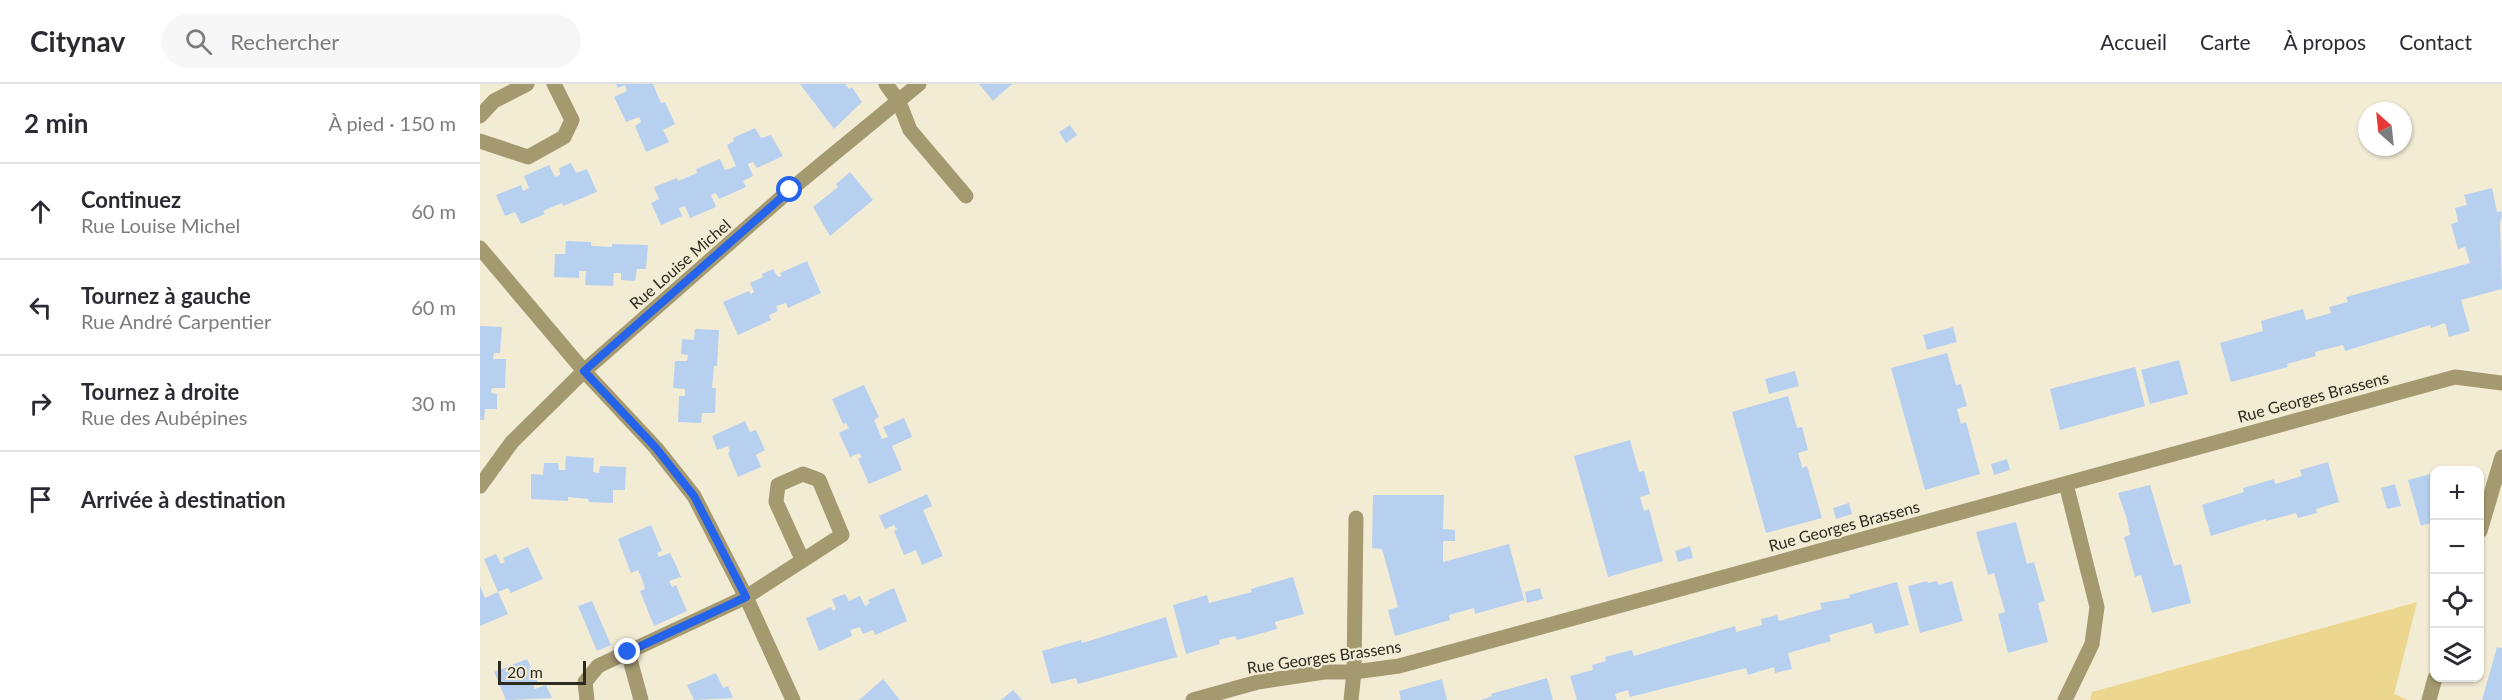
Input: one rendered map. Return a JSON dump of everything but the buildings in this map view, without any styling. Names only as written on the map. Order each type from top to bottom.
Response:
[{"type":"street","points":[[480,116],[494,101],[527,84]]},
{"type":"street","points":[[480,141],[528,157],[564,137],[572,120],[554,84]]},
{"type":"street","points":[[886,84],[899,102],[910,130],[966,196]]},
{"type":"street","name":"Rue Louise Michel","points":[[480,486],[512,442],[584,371],[790,190],[919,84]]},
{"type":"street","points":[[480,248],[584,371],[656,448],[694,496],[746,597],[792,700]]},
{"type":"street","name":"Rue Georges Brassens","points":[[1193,700],[1258,682],[1324,672],[1354,672],[1398,666],[2455,377],[2502,383]]},
{"type":"street","points":[[2483,520],[2502,457]]},
{"type":"street","points":[[587,700],[585,682],[598,666],[746,597],[842,534],[819,480],[803,474],[778,485],[776,502],[802,559]]},
{"type":"street","points":[[2065,700],[2092,644],[2097,608],[2066,484]]},
{"type":"street","points":[[1351,700],[1354,672],[1356,518]]},
{"type":"street","points":[[628,652],[641,700]]},
{"type":"street","points":[[2429,700],[2434,682]]},
{"type":"shaded area","points":[[2417,602],[2394,694],[2408,700],[2090,700],[2092,692]]},
{"type":"route","points":[[628,652],[746,597],[694,496],[656,448],[584,371],[671,297],[790,190]]}]
